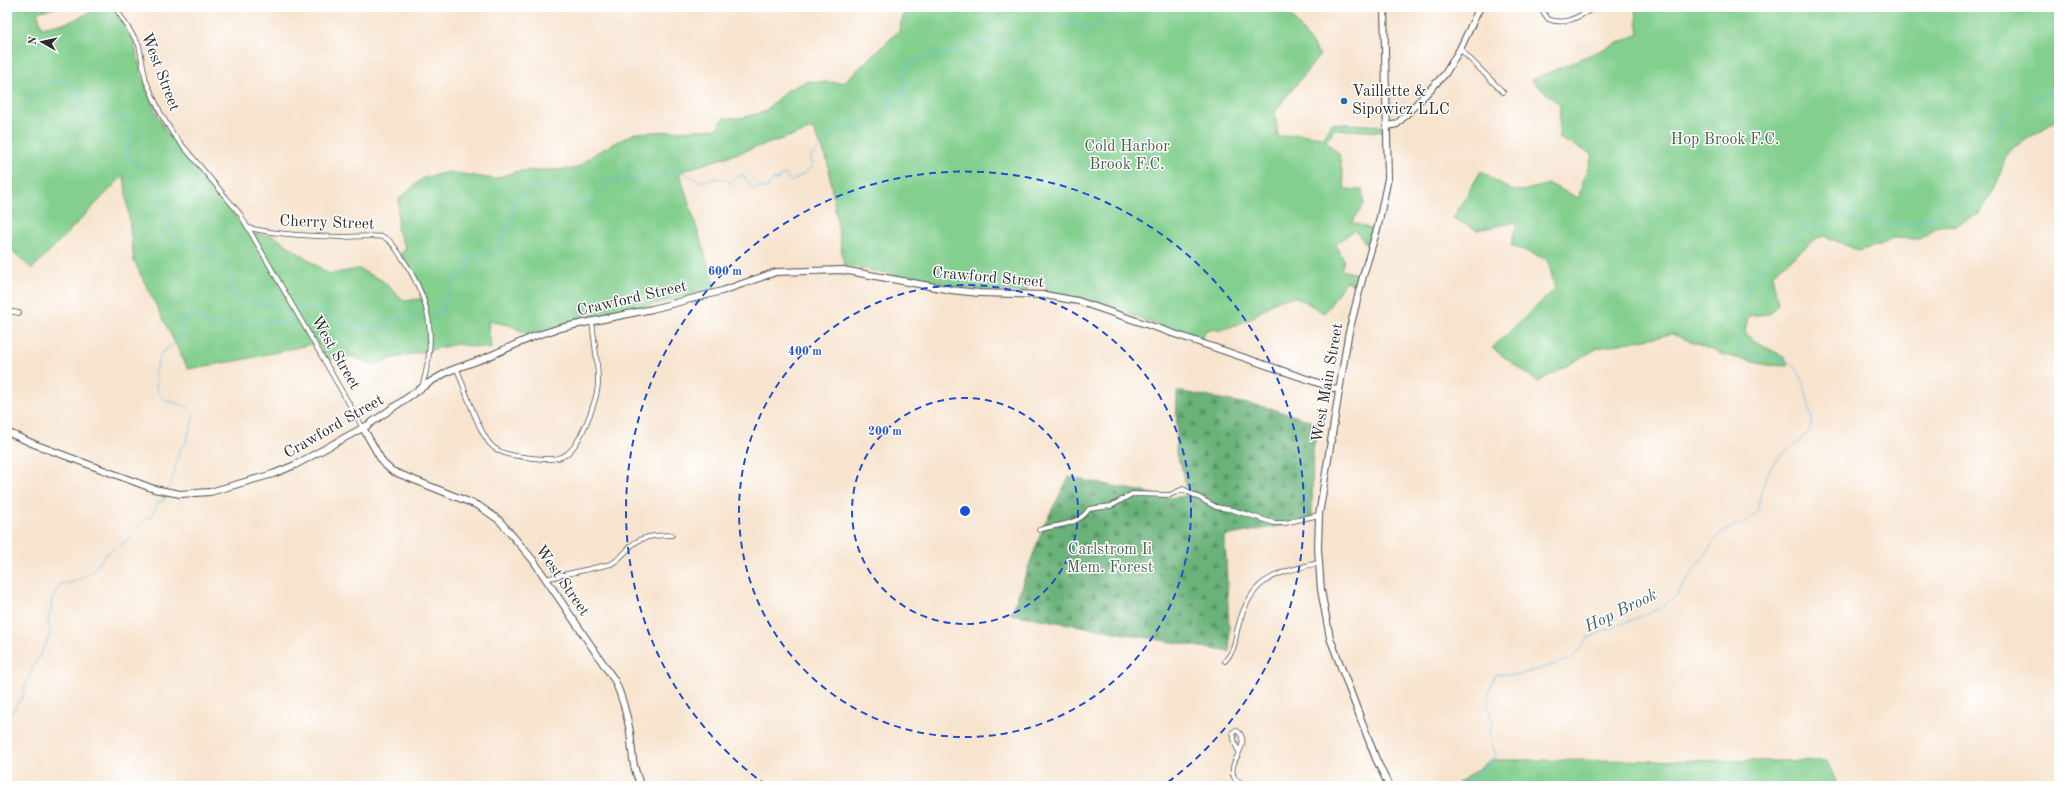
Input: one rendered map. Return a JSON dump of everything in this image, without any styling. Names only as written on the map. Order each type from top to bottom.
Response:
[{"type":"street","name":"West Street","points":[[115,7],[139,45],[146,81],[164,120],[177,139],[229,199],[249,228],[383,463],[392,471],[406,478],[474,504],[495,517],[533,560],[607,667],[620,691],[630,730],[633,768],[641,786]]},
{"type":"street","name":"West Main Street","points":[[1384,7],[1389,167],[1386,190],[1378,226],[1354,307],[1339,390],[1319,515],[1318,563],[1323,608],[1330,638],[1376,759],[1389,786]]},
{"type":"street","points":[[1388,126],[1397,124],[1437,83],[1460,49],[1478,10],[1472,7]]},
{"type":"street","points":[[1540,7],[1548,19],[1561,22],[1570,21],[1596,7]]},
{"type":"street","points":[[1460,49],[1503,92]]},
{"type":"street","name":"Cherry Street","points":[[249,228],[275,233],[363,238],[379,236],[388,240],[415,279],[427,308],[429,358],[422,387]]},
{"type":"street","name":"Crawford Street","points":[[7,432],[27,442],[144,486],[165,492],[185,494],[216,491],[278,472],[363,428],[422,387],[457,369],[541,334],[592,321],[652,309],[717,292],[776,272],[843,270],[951,290],[979,293],[1045,295],[1083,302],[1339,390]]},
{"type":"street","points":[[7,311],[19,313]]},
{"type":"street","points":[[457,369],[479,424],[487,440],[493,446],[502,452],[514,455],[545,459],[562,457],[574,448],[597,394],[598,372],[592,321]]},
{"type":"street","points":[[1039,530],[1078,521],[1084,516],[1088,509],[1111,506],[1132,494],[1170,495],[1183,489],[1216,506],[1274,523],[1319,515]]},
{"type":"street","points":[[545,579],[611,564],[620,559],[633,545],[642,539],[655,536],[672,535]]},
{"type":"street","points":[[1225,661],[1233,651],[1237,629],[1245,607],[1259,584],[1276,574],[1318,563]]},
{"type":"street","points":[[1239,752],[1233,732],[1236,730],[1242,737],[1242,746],[1233,771],[1234,777],[1243,786]]},
{"type":"green space","name":"Cold Harbor Brook F.C.","points":[[7,7],[59,7],[37,12],[42,28],[69,22],[103,7],[111,7],[125,26],[134,43],[142,75],[152,103],[165,130],[211,185],[248,233],[274,236],[329,274],[359,269],[383,281],[404,301],[427,298],[400,254],[406,249],[397,229],[399,199],[423,178],[449,172],[494,179],[518,171],[575,169],[596,153],[635,133],[716,129],[724,118],[740,118],[764,112],[786,91],[807,81],[843,83],[899,31],[905,7],[1285,7],[1320,55],[1275,111],[1278,137],[1297,134],[1322,137],[1332,123],[1382,126],[1382,132],[1334,129],[1326,141],[1339,154],[1345,189],[1362,190],[1364,205],[1352,222],[1371,229],[1366,244],[1354,230],[1335,245],[1344,260],[1341,270],[1357,274],[1354,284],[1346,281],[1324,313],[1297,297],[1279,299],[1250,319],[1222,330],[1213,328],[1204,332],[1201,340],[1084,299],[1045,292],[1047,283],[1030,281],[1026,293],[962,288],[844,265],[827,159],[813,129],[679,172],[716,289],[549,329],[530,335],[509,325],[488,321],[491,349],[457,344],[394,358],[372,365],[352,356],[327,360],[317,343],[241,360],[188,369],[134,261],[124,175],[32,269],[7,246]]},
{"type":"green space","name":"Hop Brook F.C.","points":[[1635,7],[2059,7],[2059,119],[2008,151],[1995,188],[1980,214],[1957,225],[1939,226],[1919,239],[1893,238],[1885,243],[1859,251],[1825,236],[1817,238],[1772,274],[1778,304],[1770,314],[1748,316],[1745,332],[1755,342],[1785,357],[1788,366],[1766,365],[1724,355],[1672,334],[1598,348],[1538,382],[1492,348],[1555,289],[1548,260],[1511,245],[1517,222],[1477,230],[1453,218],[1481,171],[1511,190],[1522,191],[1549,184],[1579,198],[1582,183],[1593,155],[1559,138],[1560,105],[1531,80],[1639,34]]},
{"type":"green space","name":"Carlstrom Ii Mem. Forest","points":[[1177,391],[1270,408],[1320,424],[1313,448],[1312,520],[1225,536],[1230,652],[1011,614],[1044,525],[1069,477],[1174,498],[1188,495],[1181,465],[1176,455]]},
{"type":"green space","points":[[1491,760],[1827,761],[1838,786],[1454,786]]},
{"type":"waterway","points":[[430,315],[444,311],[445,302],[456,277],[467,273],[471,256],[490,252],[501,245],[502,237],[514,213],[512,207],[515,200],[528,191],[529,185],[537,188],[541,192],[548,186],[557,188],[567,186],[580,203],[584,203],[592,200],[607,181],[616,183],[619,177],[637,180],[640,175],[673,171],[683,173],[700,181],[722,178],[731,183],[737,177],[743,175],[754,190],[759,187],[768,188],[770,181],[779,179],[784,173],[792,182],[812,167],[810,158],[839,125],[852,124],[856,128],[866,128],[877,113],[890,109],[888,97],[906,91],[903,71],[913,62],[964,49],[968,45],[986,43],[994,49],[1017,46],[1046,23],[1080,24],[1087,31],[1105,19],[1112,7]]},
{"type":"waterway","name":"Hop Brook","points":[[2033,100],[2043,94],[2052,85],[2053,71],[2059,59]]},
{"type":"waterway","points":[[7,122],[34,96],[40,87],[53,82],[67,83],[80,91],[82,100],[79,109],[88,113],[124,119],[131,130],[133,138],[125,146],[129,159],[141,167],[155,190],[156,200],[174,218],[167,230],[174,235],[177,241],[211,249],[230,268],[228,271],[231,278],[229,283],[234,287],[232,295],[248,302],[254,298],[258,305],[273,303],[279,307],[290,307],[286,322],[269,322],[255,326],[247,323],[242,325],[239,323],[226,327],[218,324],[213,325],[201,320],[197,314],[185,319],[173,345],[161,353],[155,371],[157,379],[156,388],[165,401],[186,406],[193,412],[194,415],[186,443],[180,449],[170,488]]},
{"type":"waterway","name":"Hop Brook","points":[[1739,324],[1743,305],[1752,279],[1771,260],[1769,249],[1774,238],[1793,239],[1804,225],[1822,229],[1843,209],[1867,222],[1904,225],[1942,213],[1978,180],[1991,131],[2012,110]]},
{"type":"waterway","points":[[296,307],[319,309],[341,323],[352,323],[371,329],[391,325],[392,319],[425,315]]},
{"type":"waterway","name":"Hop Brook","points":[[1466,786],[1464,782],[1493,763],[1496,756],[1489,735],[1493,722],[1488,703],[1489,692],[1496,674],[1519,675],[1572,659],[1589,637],[1661,608],[1676,596],[1720,533],[1745,523],[1758,511],[1758,505],[1764,483],[1770,469],[1778,458],[1799,441],[1810,429],[1812,423],[1811,412],[1805,389],[1797,370],[1791,364],[1775,357],[1750,357],[1740,342],[1738,328]]},
{"type":"waterway","points":[[120,545],[130,539],[146,518],[151,517],[158,502],[163,502],[165,495]]},
{"type":"waterway","points":[[7,724],[11,713],[23,696],[25,684],[29,678],[33,665],[40,656],[50,634],[48,619],[52,600],[60,584],[69,583],[84,577],[96,567],[106,554],[114,548]]},
{"type":"place","name":"Vaillette & Sipowicz LLC","points":[[1344,101]]}]
